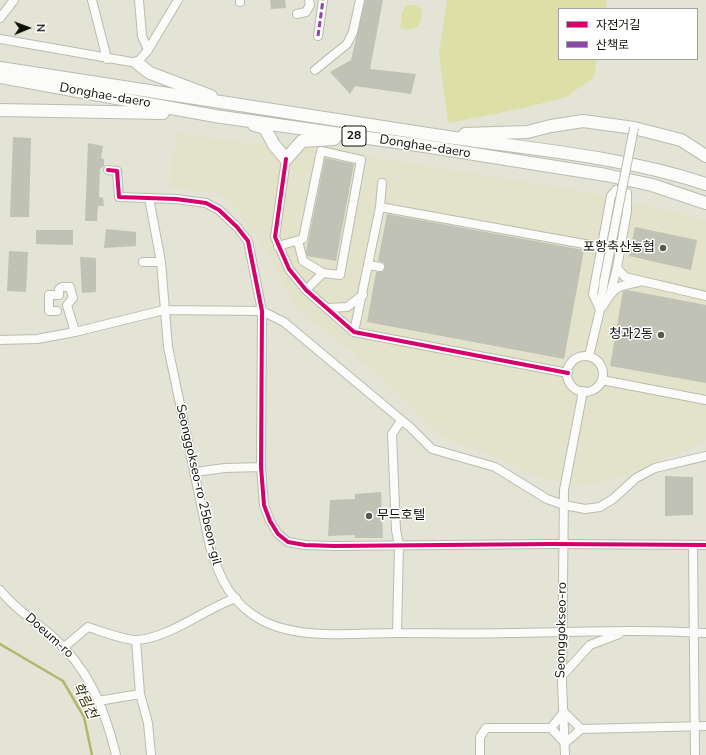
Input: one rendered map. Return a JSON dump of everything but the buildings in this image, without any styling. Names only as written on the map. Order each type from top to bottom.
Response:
[{"type":"main road","points":[[138,63],[150,73],[236,105]]},
{"type":"main road","points":[[0,68],[236,105],[577,155],[678,175],[706,184]]},
{"type":"main road","name":"Donghae-daero","points":[[0,77],[215,116],[606,175],[652,185],[706,202]]},
{"type":"main road","points":[[0,110],[138,112],[215,116],[265,128],[274,145],[286,159],[302,141],[364,138]]},
{"type":"main road","points":[[442,136],[492,132],[526,132],[551,126],[584,121],[634,128],[681,140],[706,156]]},
{"type":"street","points":[[0,18],[14,0]]},
{"type":"street","points":[[92,0],[107,58]]},
{"type":"street","points":[[140,0],[142,36],[148,50]]},
{"type":"street","points":[[0,39],[138,63],[148,50],[178,0]]},
{"type":"street","points":[[297,14],[306,12],[310,5],[309,0]]},
{"type":"street","points":[[318,36],[324,0]]},
{"type":"street","points":[[315,70],[347,44],[353,32],[360,0]]},
{"type":"street","points":[[589,356],[600,310],[604,281],[634,128]]},
{"type":"street","points":[[278,246],[303,239],[321,151],[362,160],[340,275],[323,274],[303,261],[298,241]]},
{"type":"street","points":[[286,159],[275,237],[278,246],[288,269],[306,290],[354,332],[568,373]]},
{"type":"street","points":[[108,170],[117,171],[119,197],[206,203],[219,210],[237,227],[248,241],[262,311],[261,467],[264,505],[278,534],[288,542],[304,545],[334,546],[563,544],[706,545]]},
{"type":"street","points":[[354,332],[363,295],[380,207],[382,183]]},
{"type":"street","points":[[600,310],[593,294],[611,196],[616,190]]},
{"type":"street","points":[[600,310],[611,291],[617,268],[627,211],[627,193]]},
{"type":"street","name":"Seonggokseo-ro 25beon-gil","points":[[149,198],[161,262],[164,310],[176,389],[210,547],[218,574],[228,591],[247,611],[263,621],[301,633],[706,633]]},
{"type":"street","points":[[380,207],[601,247]]},
{"type":"street","points":[[143,262],[161,262]]},
{"type":"street","points":[[369,265],[380,267]]},
{"type":"street","points":[[617,268],[625,277],[706,296]]},
{"type":"street","points":[[306,290],[323,274]]},
{"type":"street","points":[[611,291],[623,285],[641,281]]},
{"type":"street","points":[[62,286],[70,287],[73,298],[67,305],[62,304],[59,295],[59,289],[62,286]]},
{"type":"street","points":[[57,311],[49,311],[49,295],[59,295]]},
{"type":"street","points":[[327,308],[347,307],[363,295]]},
{"type":"street","points":[[67,305],[75,332]]},
{"type":"street","points":[[0,340],[37,339],[75,332],[164,310],[262,311],[284,322],[411,428],[432,449],[495,467],[547,499],[585,510],[600,508],[613,500],[636,478],[655,468],[706,456]]},
{"type":"street","points":[[589,356],[595,359],[602,368],[602,380],[595,389],[583,392],[578,390],[570,383],[568,373],[569,367],[577,358],[589,356]]},
{"type":"street","points":[[602,380],[706,400]]},
{"type":"street","name":"Seonggokseo-ro","points":[[566,755],[562,676],[564,490],[583,392]]},
{"type":"street","points":[[397,633],[399,545],[396,530],[392,434],[401,421]]},
{"type":"street","points":[[195,472],[225,468],[261,467]]},
{"type":"street","points":[[693,545],[695,755]]},
{"type":"street","name":"Doeum-ro","points":[[0,590],[11,604],[51,635],[78,663],[98,701],[110,731],[116,755]]},
{"type":"street","points":[[63,648],[88,627],[136,640],[158,635],[194,618],[220,603],[236,598]]},
{"type":"street","points":[[562,676],[590,645],[624,632]]},
{"type":"street","points":[[136,640],[140,694],[148,723],[151,755]]},
{"type":"street","points":[[98,701],[140,694]]},
{"type":"street","points":[[551,728],[564,712],[581,729]]},
{"type":"street","points":[[480,755],[480,737],[486,728],[551,728],[565,743],[581,729],[706,726]]},
{"type":"shaded area","points":[[177,133],[245,143],[323,144],[386,160],[573,189],[659,208],[706,221],[706,440],[677,454],[617,478],[581,486],[533,475],[492,455],[442,436],[349,349],[294,307],[264,247],[222,194],[169,187]]},
{"type":"green space","points":[[447,0],[607,0],[606,8],[558,8],[558,60],[597,60],[594,77],[566,97],[524,108],[448,123],[439,54]]},
{"type":"green space","points":[[406,5],[414,5],[421,9],[422,19],[418,26],[414,28],[400,28],[402,13]]},
{"type":"waterway","name":"학림천","points":[[0,644],[63,681],[84,717],[92,755]]},
{"type":"marked path","points":[[318,36],[323,0]]},
{"type":"cycle path","points":[[286,159],[275,237],[289,269],[306,290],[354,332],[568,373]]},
{"type":"cycle path","points":[[108,170],[117,171],[119,197],[176,199],[206,203],[219,210],[237,227],[248,241],[262,311],[261,467],[264,505],[270,521],[278,534],[288,542],[305,545],[334,546],[552,544],[706,545]]},
{"type":"place","name":"포항축산농협","points":[[663,248]]},
{"type":"place","name":"청과2동","points":[[661,335]]},
{"type":"place","name":"무드호텔","points":[[369,516]]}]
